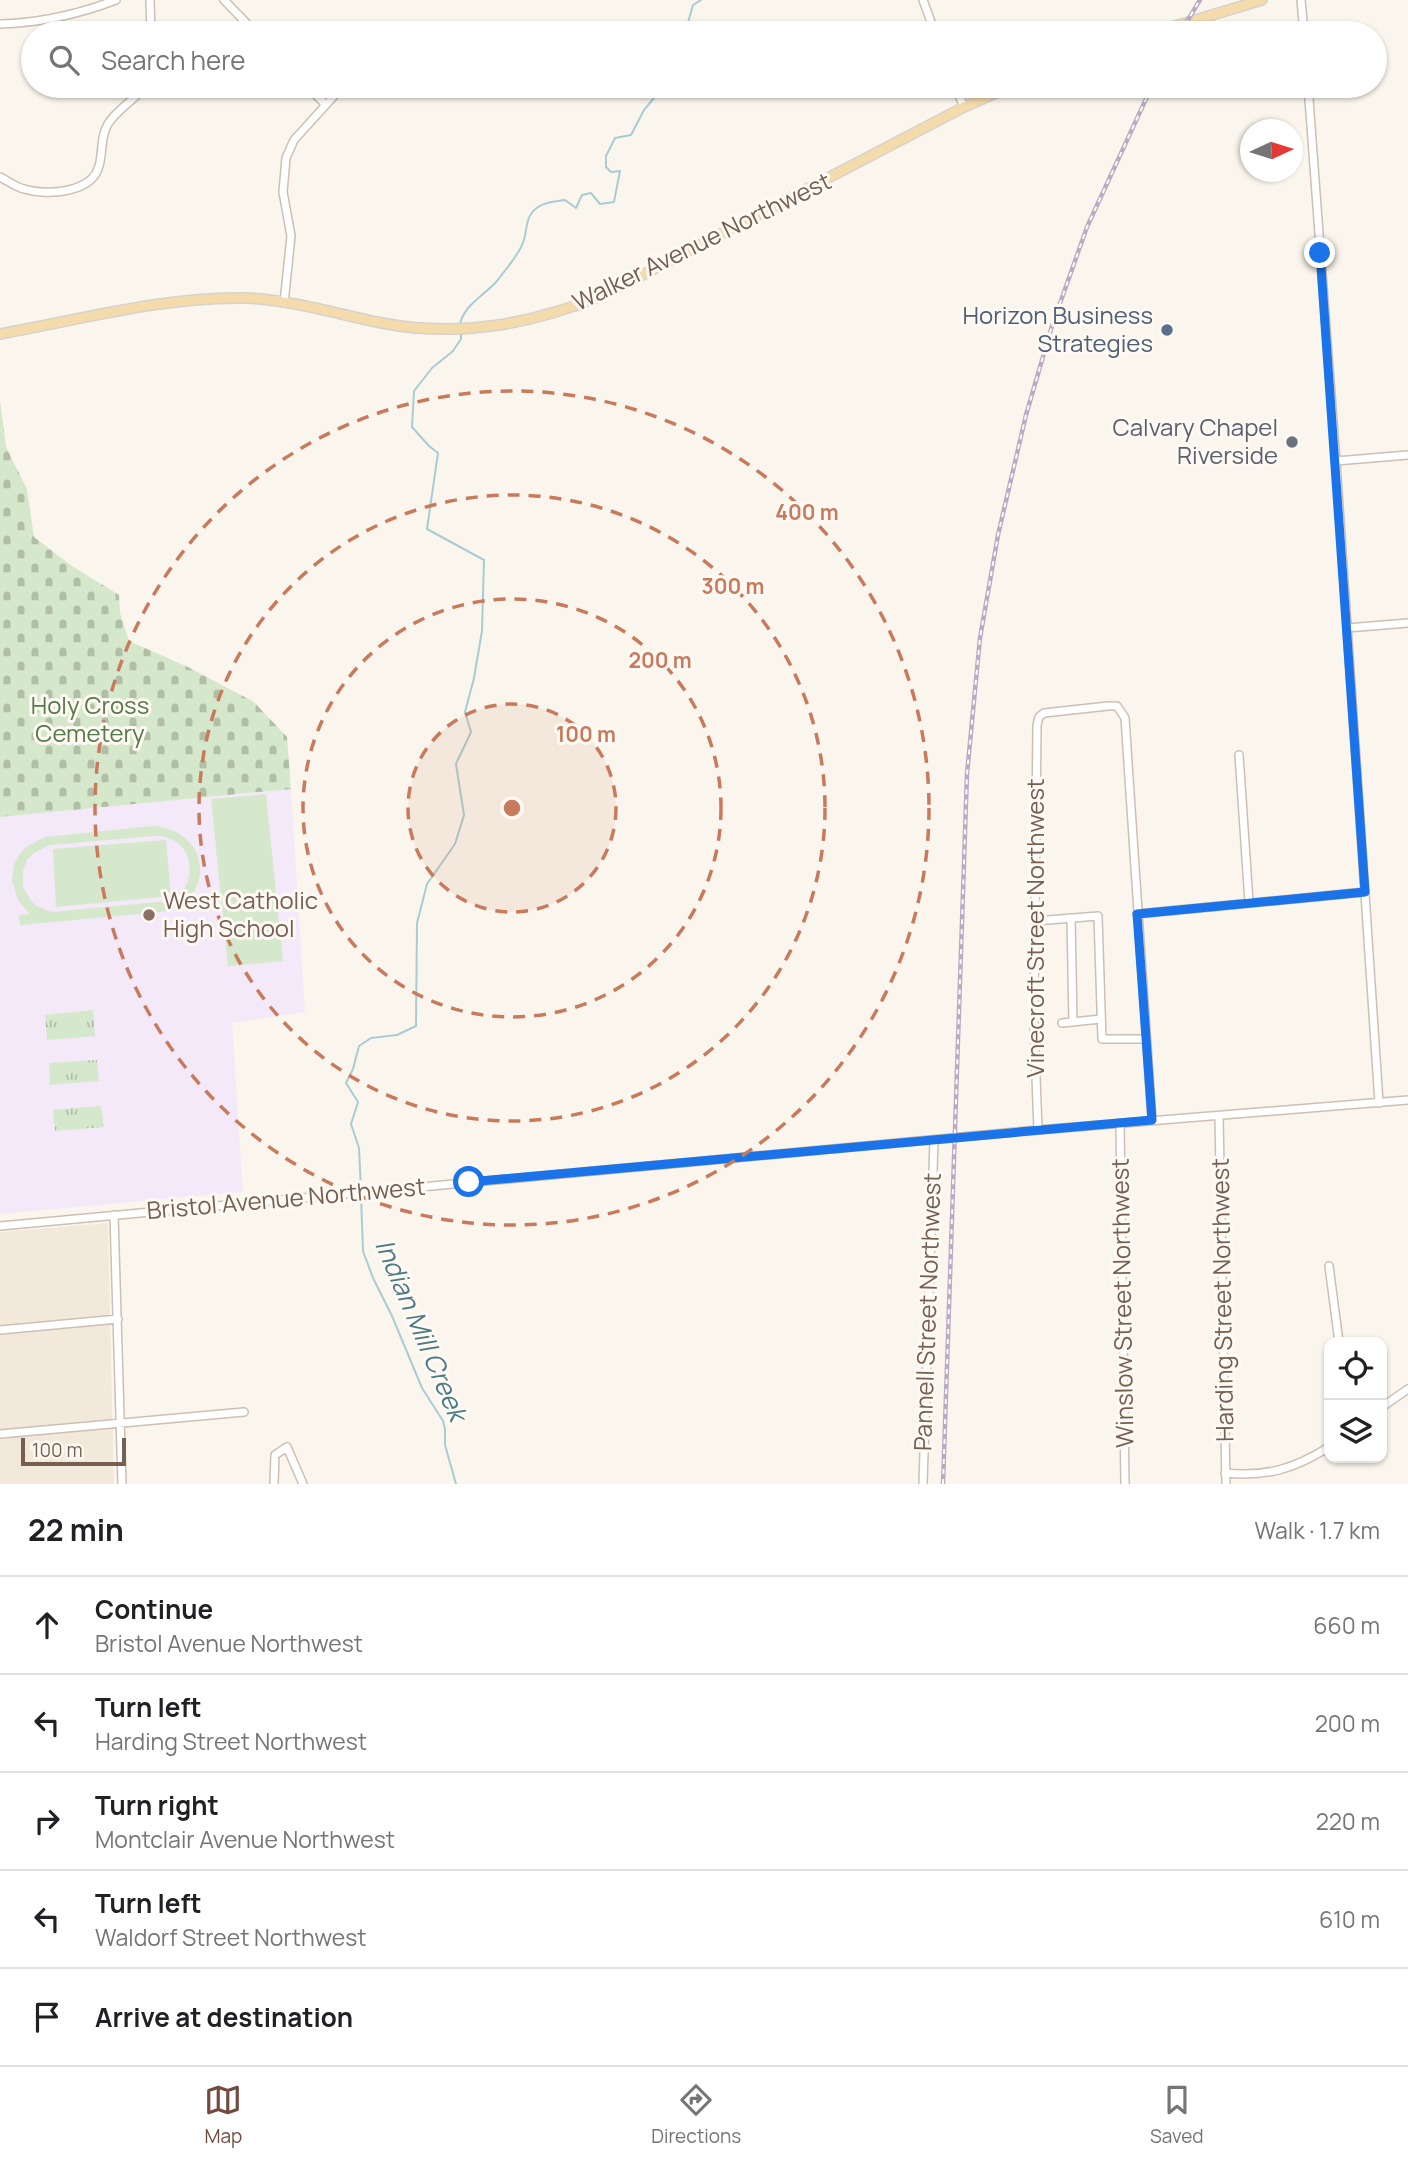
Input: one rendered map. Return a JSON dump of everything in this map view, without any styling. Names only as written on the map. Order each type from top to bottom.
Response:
[{"type":"main road","points":[[1192,21],[1262,0]]},
{"type":"main road","name":"Walker Avenue Northwest","points":[[0,334],[193,299],[249,299],[284,303],[384,324],[425,329],[482,328],[521,322],[604,295],[985,98]]},
{"type":"street","points":[[32,21],[98,7],[116,0]]},
{"type":"street","points":[[149,0],[150,21]]},
{"type":"street","points":[[224,0],[244,21]]},
{"type":"street","points":[[923,0],[931,21]]},
{"type":"street","points":[[1301,0],[1303,21]]},
{"type":"street","points":[[0,24],[21,22]]},
{"type":"street","points":[[0,177],[25,190],[74,189],[86,184],[100,166],[105,128],[113,116],[134,98]]},
{"type":"street","points":[[319,98],[325,104]]},
{"type":"street","points":[[284,303],[291,236],[283,192],[286,158],[294,141],[331,98]]},
{"type":"street","points":[[961,98],[964,107]]},
{"type":"street","points":[[1309,98],[1379,1102]]},
{"type":"street","points":[[1336,461],[1408,455]]},
{"type":"street","points":[[1347,628],[1408,622]]},
{"type":"street","name":"Vinecroft Street Northwest","points":[[1038,1130],[1034,1024],[1037,725],[1039,717],[1044,713],[1108,706],[1117,706],[1122,710],[1125,718],[1137,914]]},
{"type":"street","points":[[1240,755],[1249,902]]},
{"type":"street","points":[[1152,1120],[1137,914],[1365,892]]},
{"type":"street","points":[[1035,921],[1098,916],[1102,1039],[1145,1039]]},
{"type":"street","points":[[1071,918],[1073,1022]]},
{"type":"street","points":[[1062,1023],[1101,1019]]},
{"type":"street","name":"Bristol Avenue Northwest","points":[[0,1226],[1038,1130],[1408,1100]]},
{"type":"street","name":"Harding Street Northwest","points":[[1219,1116],[1226,1484]]},
{"type":"street","name":"Winslow Street Northwest","points":[[1120,1123],[1125,1484]]},
{"type":"street","name":"Pannell Street Northwest","points":[[923,1484],[934,1140]]},
{"type":"street","points":[[114,1215],[122,1484]]},
{"type":"street","points":[[1329,1266],[1338,1337]]},
{"type":"street","points":[[0,1330],[118,1319]]},
{"type":"street","points":[[1387,1404],[1408,1389]]},
{"type":"street","points":[[0,1434],[244,1412]]},
{"type":"street","points":[[274,1484],[275,1455],[287,1447],[303,1484]]},
{"type":"street","points":[[1225,1473],[1249,1475],[1286,1469],[1324,1450]]},
{"type":"shaded area","name":"West Catholic High School","points":[[291,789],[305,1012],[232,1023],[243,1192],[0,1214],[0,817]]},
{"type":"shaded area","points":[[108,1223],[114,1484],[0,1484],[0,1232]]},
{"type":"green space","name":"Holy Cross Cemetery","points":[[0,400],[6,447],[27,489],[34,537],[72,566],[119,595],[120,613],[129,641],[188,667],[254,702],[287,737],[291,789],[0,817]]},
{"type":"green space","points":[[266,794],[283,961],[228,966],[211,799]]},
{"type":"green space","points":[[153,826],[173,831],[188,840],[197,853],[200,868],[198,883],[191,896],[178,906],[160,912],[20,925],[19,915],[30,914],[18,900],[12,880],[14,865],[26,847],[45,837]],"holes":[[[157,836],[171,839],[181,846],[190,865],[186,885],[168,901],[52,912],[36,906],[23,887],[23,871],[27,860],[50,845]]]},
{"type":"green space","points":[[166,840],[171,896],[56,907],[53,849]]},
{"type":"green space","points":[[93,1010],[95,1036],[47,1040],[45,1015]]},
{"type":"green space","points":[[97,1060],[99,1081],[50,1085],[49,1063]]},
{"type":"green space","points":[[101,1106],[104,1127],[55,1131],[53,1110]]},
{"type":"waterway","name":"Indian Mill Creek","points":[[688,21],[693,5],[701,0]]},
{"type":"waterway","name":"Indian Mill Creek","points":[[460,326],[469,307],[497,281],[517,254],[524,241],[529,217],[534,210],[546,203],[565,200],[576,208],[582,195],[591,193],[600,204],[614,202],[620,171],[611,172],[606,167],[606,156],[615,138],[631,135],[644,110],[654,98]]},
{"type":"waterway","name":"Indian Mill Creek","points":[[361,1190],[359,1148],[351,1124],[358,1102],[346,1083],[359,1046],[371,1038],[397,1035],[416,1026],[417,923],[427,884],[455,844],[464,815],[456,764],[471,732],[465,712],[482,631],[484,560],[427,529],[438,453],[412,427],[414,391],[432,368],[453,351],[461,339],[461,331]]},
{"type":"waterway","name":"Indian Mill Creek","points":[[361,1196],[363,1251],[422,1388],[443,1421],[445,1445],[456,1484]]},
{"type":"railway","points":[[1187,21],[1200,0]]},
{"type":"railway","points":[[943,1484],[967,774],[980,638],[998,535],[1026,415],[1052,326],[1087,227],[1146,98]]},
{"type":"place","name":"Horizon Business Strategies","points":[[1167,330]]},
{"type":"place","name":"Calvary Chapel Riverside","points":[[1292,442]]},
{"type":"place","name":"West Catholic High School","points":[[149,915]]},
{"type":"route","points":[[469,1182],[1152,1120],[1137,914],[1365,892],[1320,253]]}]
